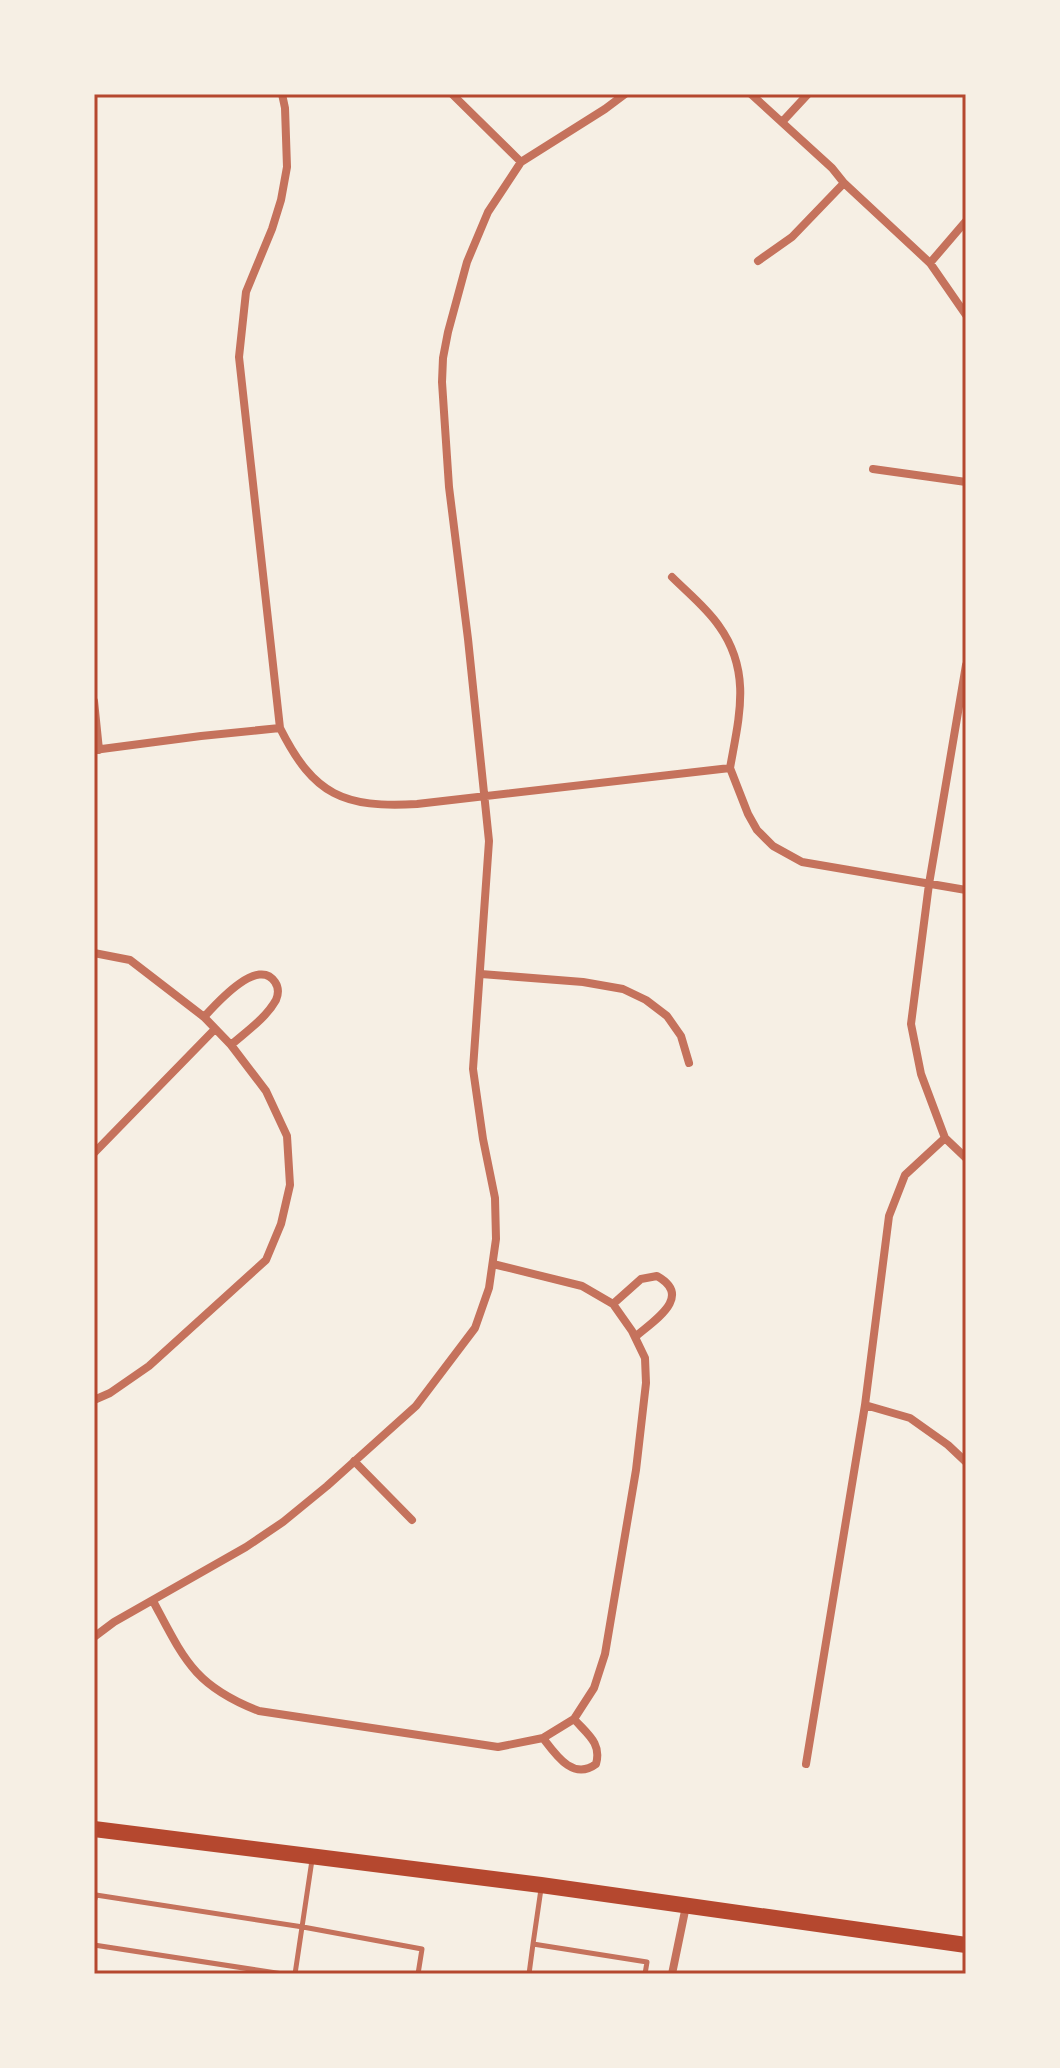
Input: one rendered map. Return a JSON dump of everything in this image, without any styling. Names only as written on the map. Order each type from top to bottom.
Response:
[{"type":"main road","points":[[94,1829],[541,1885],[966,1945]]},
{"type":"street","points":[[282,94],[287,167],[272,229],[246,292],[239,357],[280,728],[293,753],[332,793],[370,805],[392,806],[730,768]]},
{"type":"street","points":[[452,94],[521,162]]},
{"type":"street","points":[[94,1637],[114,1622],[246,1547],[283,1522],[354,1461],[416,1406],[475,1328],[489,1288],[496,1239],[495,1198],[473,1069],[489,841],[449,487],[443,358],[467,262],[488,212],[521,162],[625,94]]},
{"type":"street","points":[[751,94],[930,263],[966,315]]},
{"type":"street","points":[[782,122],[808,94]]},
{"type":"street","points":[[758,261],[792,237],[844,183]]},
{"type":"street","points":[[930,263],[966,221]]},
{"type":"street","points":[[873,469],[966,482]]},
{"type":"street","points":[[672,577],[719,624],[737,656],[741,705],[730,768],[757,830],[773,846],[802,862],[966,890]]},
{"type":"street","points":[[966,665],[929,884],[911,1024],[921,1074],[945,1138],[966,1158]]},
{"type":"street","points":[[94,701],[96,750],[280,728]]},
{"type":"street","points":[[94,953],[130,960],[204,1017],[231,1045],[266,1091],[287,1136],[290,1185],[281,1224],[266,1260],[149,1366],[110,1393],[94,1400]]},
{"type":"street","points":[[204,1017],[248,977],[262,974],[271,977],[278,989],[278,996],[267,1013],[231,1045]]},
{"type":"street","points":[[481,974],[583,982],[623,989],[646,1000],[667,1016],[681,1036],[689,1063]]},
{"type":"street","points":[[94,1153],[214,1030]]},
{"type":"street","points":[[806,1764],[865,1405],[889,1216],[905,1175],[945,1138]]},
{"type":"street","points":[[153,1601],[194,1671],[214,1689],[259,1711],[498,1747],[543,1738],[574,1719],[594,1688],[605,1654],[636,1470],[646,1383],[645,1358],[613,1304],[582,1286],[493,1264]]},
{"type":"street","points":[[613,1304],[641,1279],[657,1276],[667,1281],[672,1295],[669,1308],[635,1337]]},
{"type":"street","points":[[865,1405],[910,1418],[966,1462]]},
{"type":"street","points":[[354,1461],[412,1520]]},
{"type":"street","points":[[543,1738],[569,1768],[580,1771],[591,1768],[596,1764],[599,1749],[574,1719]]},
{"type":"street","points":[[672,1974],[686,1905]]},
{"type":"lane","points":[[295,1974],[312,1856]]},
{"type":"lane","points":[[529,1974],[541,1885]]},
{"type":"lane","points":[[94,1902],[96,1895],[422,1949],[418,1974]]},
{"type":"lane","points":[[533,1944],[647,1962],[645,1974]]},
{"type":"lane","points":[[94,1945],[283,1974]]}]
